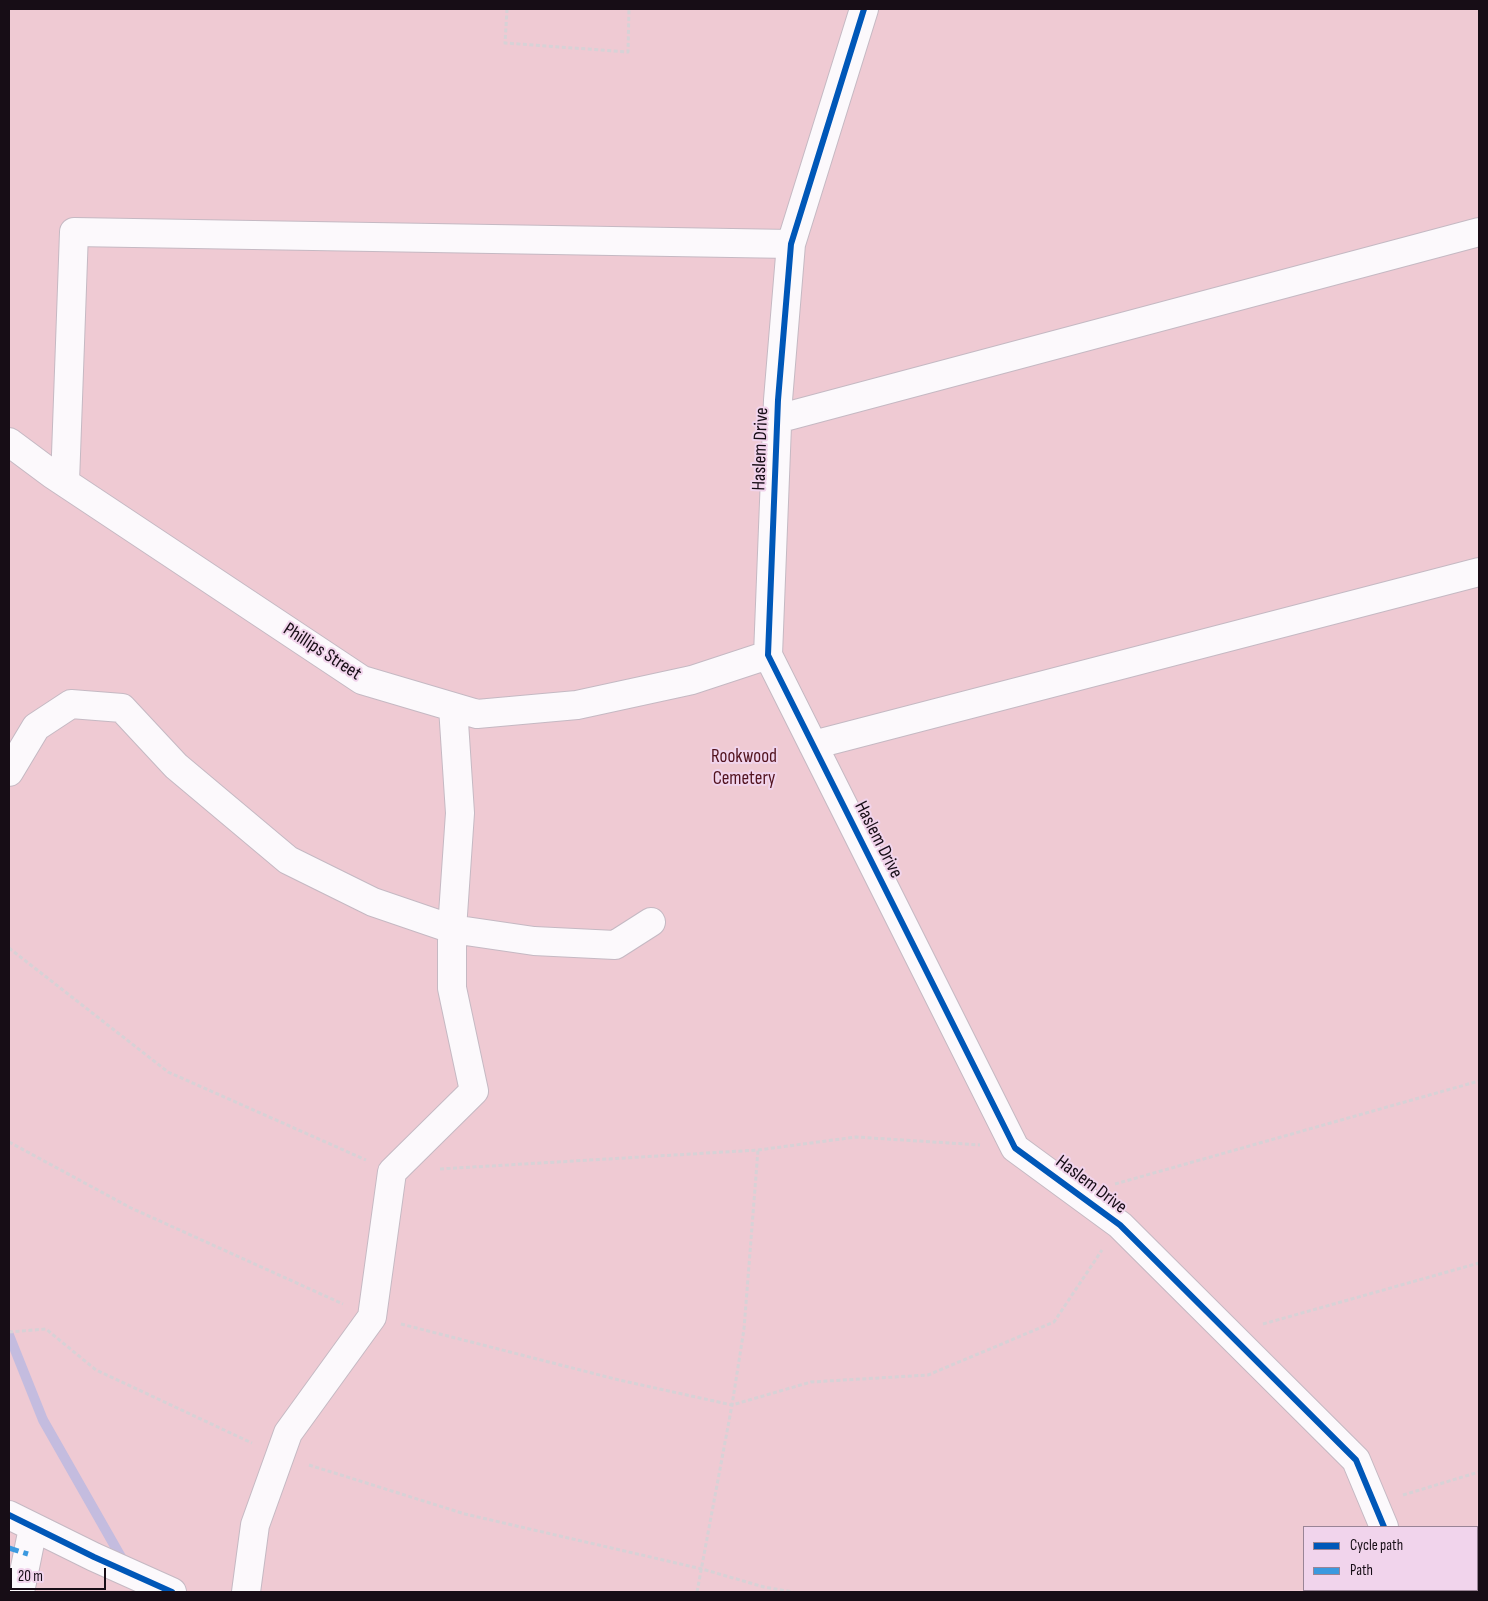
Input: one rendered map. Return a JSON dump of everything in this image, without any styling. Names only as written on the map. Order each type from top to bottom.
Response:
[{"type":"street","name":"Haslem Drive","points":[[864,9],[791,244],[777,419],[768,655],[1015,1148],[1120,1225],[1356,1460],[1379,1515]]},
{"type":"street","points":[[65,482],[74,232],[791,244]]},
{"type":"street","points":[[777,419],[1479,232]]},
{"type":"street","name":"Phillips Street","points":[[9,442],[65,482],[362,680],[478,714],[577,705],[692,680],[768,655]]},
{"type":"street","points":[[813,745],[1479,572]]},
{"type":"street","points":[[9,772],[36,727],[71,704],[122,708],[176,766],[288,860],[373,902],[452,929],[534,941],[615,945],[651,922]]},
{"type":"street","points":[[246,1592],[255,1525],[288,1433],[372,1317],[392,1172],[474,1092],[452,988],[452,929],[460,813],[454,707]]},
{"type":"street","points":[[9,1515],[167,1590]]},
{"type":"street","points":[[20,1592],[34,1528]]},
{"type":"path","points":[[506,9],[505,44],[628,52],[629,9]]},
{"type":"path","points":[[1078,1194],[1479,1081]]},
{"type":"path","points":[[697,1592],[732,1405],[744,1329],[758,1150]]},
{"type":"path","points":[[732,1405],[811,1382],[928,1375],[1054,1322],[1120,1225]]},
{"type":"path","points":[[1228,1333],[1479,1263]]},
{"type":"path","points":[[9,1332],[46,1329],[96,1370],[280,1456],[465,1514],[702,1569],[764,1587],[793,1592]]},
{"type":"path","points":[[1379,1515],[1479,1472]]},
{"type":"green space","name":"Rookwood Cemetery","points":[[9,9],[1479,9],[1479,1592],[9,1592]]},
{"type":"waterway","points":[[9,1335],[43,1420],[125,1564]]},
{"type":"marked path","points":[[9,1548],[28,1554]]},
{"type":"cycle path","points":[[864,9],[791,244],[778,400],[768,655],[1015,1148],[1120,1225],[1356,1460],[1384,1526]]},
{"type":"cycle path","points":[[9,1515],[94,1557],[172,1592]]}]
